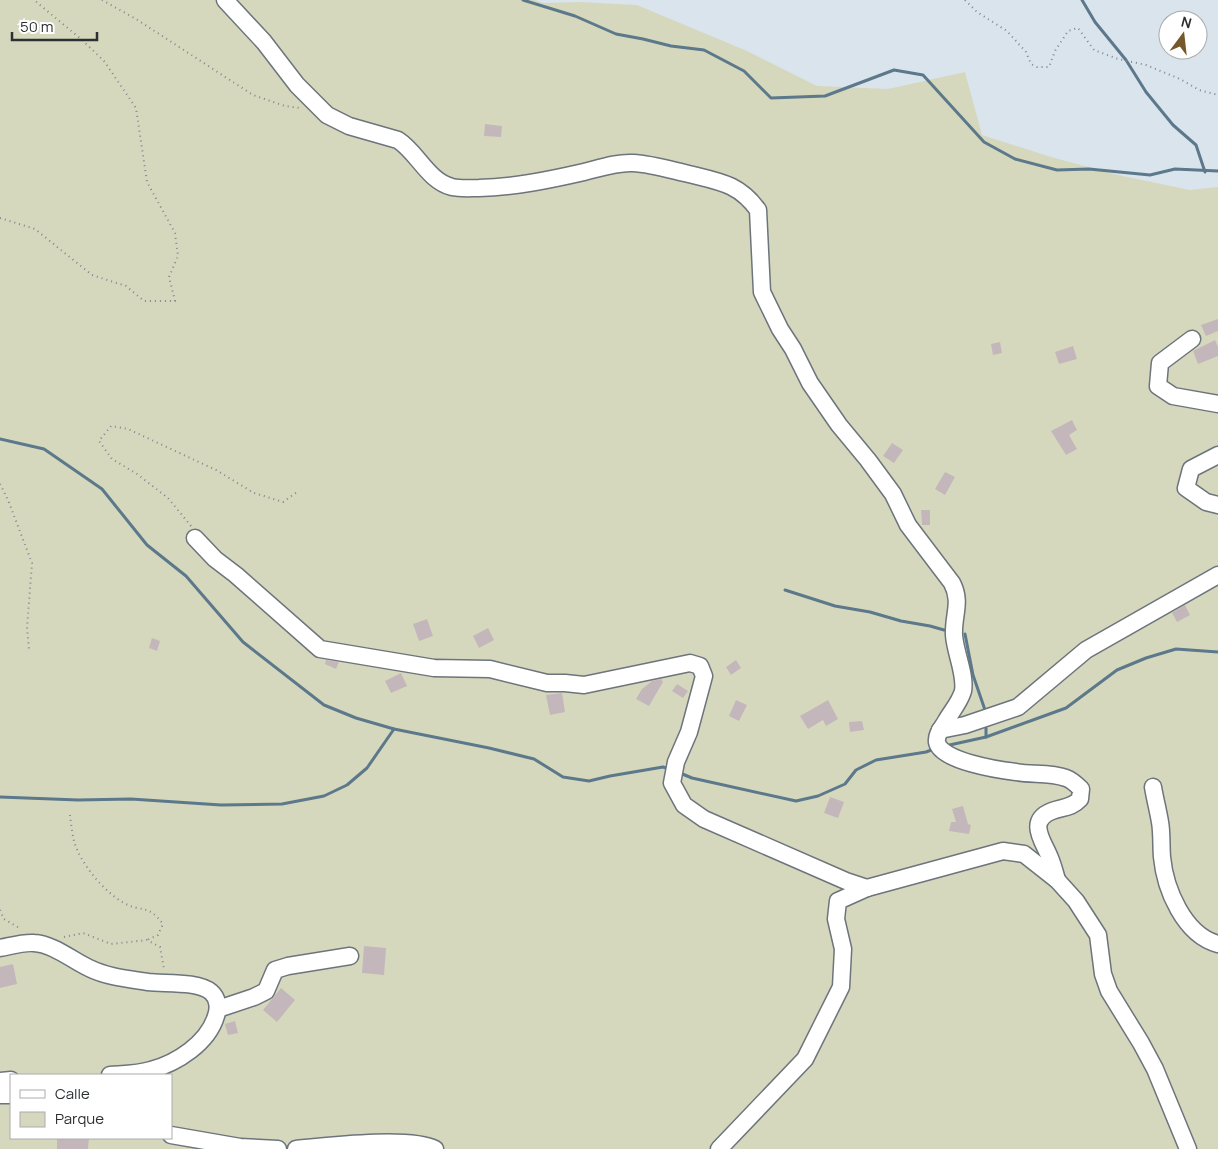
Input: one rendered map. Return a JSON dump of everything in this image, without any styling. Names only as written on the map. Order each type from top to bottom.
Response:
[{"type":"street","points":[[225,0],[264,42],[297,85],[327,115],[349,126],[398,140],[442,184],[453,187],[494,188],[516,186],[607,166],[632,163],[724,183],[740,190],[750,199],[758,210],[762,292],[780,328],[810,383],[839,425],[893,494],[908,525],[957,591],[958,601],[954,635],[964,683],[961,697],[938,734],[937,742],[940,749],[952,757],[1016,772],[1059,776],[1073,781],[1081,789],[1080,799],[1076,803],[1050,812],[1043,816],[1039,823],[1038,832],[1057,880]]},
{"type":"street","points":[[1192,339],[1160,363],[1158,386],[1173,396],[1218,404]]},
{"type":"street","points":[[1218,455],[1191,469],[1186,488],[1206,502],[1218,506]]},
{"type":"street","points":[[195,538],[215,559],[236,574],[320,649],[434,668],[490,669],[547,683],[584,685],[690,663],[700,666],[704,676],[689,732],[676,762],[672,783],[684,805],[704,819],[867,888]]},
{"type":"street","points":[[940,730],[965,725],[1018,707],[1086,650],[1218,574]]},
{"type":"street","points":[[1153,787],[1160,823],[1162,859],[1169,885],[1183,918],[1200,935],[1210,942],[1218,944]]},
{"type":"street","points":[[719,1149],[805,1059],[842,987],[843,949],[836,919],[838,901],[867,888],[1004,851],[1024,854],[1057,880],[1076,901],[1098,935],[1102,974],[1109,991],[1141,1042],[1155,1069],[1188,1149]]},
{"type":"street","points":[[0,948],[35,943],[54,949],[97,971],[117,977],[166,984],[204,986],[214,994],[218,1009],[216,1018],[205,1036],[195,1047],[163,1066],[151,1070],[118,1074]]},
{"type":"street","points":[[218,1009],[266,991],[275,970],[288,966],[350,956]]},
{"type":"street","points":[[172,1135],[240,1147],[278,1149]]},
{"type":"street","points":[[296,1149],[359,1144],[405,1143],[422,1144],[435,1149]]},
{"type":"path","points":[[0,218],[35,229],[92,275],[126,286],[144,302],[175,301],[169,277],[178,256],[175,233],[148,182],[136,108],[104,61],[34,0]]},
{"type":"path","points":[[102,0],[136,19],[253,95],[285,106],[307,109],[320,108]]},
{"type":"path","points":[[965,0],[976,12],[1007,31],[1026,52],[1031,64],[1037,68],[1049,67],[1055,51],[1068,31],[1078,28],[1094,50],[1118,59],[1146,65],[1180,79],[1199,90],[1218,96]]},
{"type":"path","points":[[195,538],[190,523],[168,498],[137,474],[112,459],[99,441],[111,426],[128,429],[175,450],[216,470],[254,493],[282,502],[296,492]]},
{"type":"path","points":[[0,484],[32,563],[27,628],[29,650]]},
{"type":"path","points":[[59,939],[82,933],[111,944],[148,940],[158,935],[163,924],[154,912],[125,904],[101,886],[74,844],[70,814]]},
{"type":"path","points":[[0,910],[4,919],[21,929]]},
{"type":"path","points":[[148,940],[160,948],[166,984]]},
{"type":"green space","points":[[0,0],[535,0],[543,3],[579,2],[637,5],[747,51],[817,86],[888,89],[965,72],[982,135],[1051,157],[1118,175],[1190,190],[1218,187],[1218,1149],[0,1149]]},
{"type":"building","points":[[485,124],[502,126],[501,137],[484,136]]},
{"type":"building","points":[[1218,319],[1218,331],[1206,336],[1201,325]]},
{"type":"building","points":[[1215,340],[1218,347],[1218,356],[1198,364],[1193,351]]},
{"type":"building","points":[[1000,342],[1002,353],[993,355],[991,344]]},
{"type":"building","points":[[1073,346],[1077,359],[1059,364],[1055,352]]},
{"type":"building","points":[[1072,420],[1077,430],[1069,435],[1077,449],[1066,455],[1051,431]]},
{"type":"building","points":[[892,443],[903,450],[894,463],[883,456]]},
{"type":"building","points":[[945,472],[955,477],[945,495],[935,489]]},
{"type":"building","points":[[921,510],[930,510],[930,525],[922,525]]},
{"type":"building","points":[[1185,605],[1190,615],[1177,622],[1172,613]]},
{"type":"building","points":[[427,619],[433,636],[419,641],[413,624]]},
{"type":"building","points":[[488,628],[494,640],[479,648],[473,636]]},
{"type":"building","points":[[152,638],[160,641],[157,651],[149,648]]},
{"type":"building","points":[[326,660],[339,662],[336,669],[325,664]]},
{"type":"building","points":[[736,660],[741,668],[731,675],[726,667]]},
{"type":"building","points":[[401,673],[407,686],[391,693],[385,681]]},
{"type":"building","points":[[661,679],[663,682],[649,706],[636,699],[642,689],[652,681]]},
{"type":"building","points":[[677,684],[688,691],[683,698],[672,691]]},
{"type":"building","points":[[562,693],[565,712],[550,715],[546,695]]},
{"type":"building","points":[[736,700],[747,705],[739,721],[729,716]]},
{"type":"building","points":[[828,700],[838,719],[826,726],[823,720],[808,729],[800,716]]},
{"type":"building","points":[[862,721],[864,730],[850,732],[849,722]]},
{"type":"building","points":[[830,797],[844,802],[838,818],[824,813]]},
{"type":"building","points":[[963,806],[968,824],[971,825],[969,834],[949,831],[951,822],[956,822],[952,809]]},
{"type":"building","points":[[364,946],[386,948],[384,975],[362,973]]},
{"type":"building","points":[[13,964],[17,984],[0,988],[0,967]]},
{"type":"building","points":[[281,988],[295,1000],[277,1022],[263,1010]]},
{"type":"building","points":[[235,1021],[238,1033],[228,1035],[225,1024]]},
{"type":"building","points":[[57,1139],[89,1139],[88,1149],[57,1149]]},
{"type":"waterway","points":[[523,0],[575,16],[616,34],[671,46],[704,50],[744,71],[771,98],[825,96],[894,70],[923,75],[984,142],[1015,159],[1057,170],[1089,169],[1150,175],[1175,169],[1218,171]]},
{"type":"waterway","points":[[1082,0],[1095,22],[1126,60],[1146,92],[1173,125],[1196,145],[1205,172]]},
{"type":"waterway","points":[[0,439],[44,449],[102,489],[147,545],[186,576],[243,642],[324,705],[356,718],[394,729],[534,759],[563,777],[589,781],[663,767],[669,769]]},
{"type":"waterway","points":[[785,590],[835,606],[870,612],[944,630]]},
{"type":"waterway","points":[[965,634],[973,675],[985,710]]},
{"type":"waterway","points":[[945,746],[986,737],[1066,708],[1117,670],[1146,658],[1176,649],[1218,652]]},
{"type":"waterway","points":[[986,728],[986,737]]},
{"type":"waterway","points":[[0,797],[78,800],[131,799],[221,805],[282,804],[324,796],[347,785],[367,768],[394,729]]},
{"type":"waterway","points":[[680,773],[692,778],[796,801],[818,796],[845,784],[856,770],[876,760],[934,749]]}]
